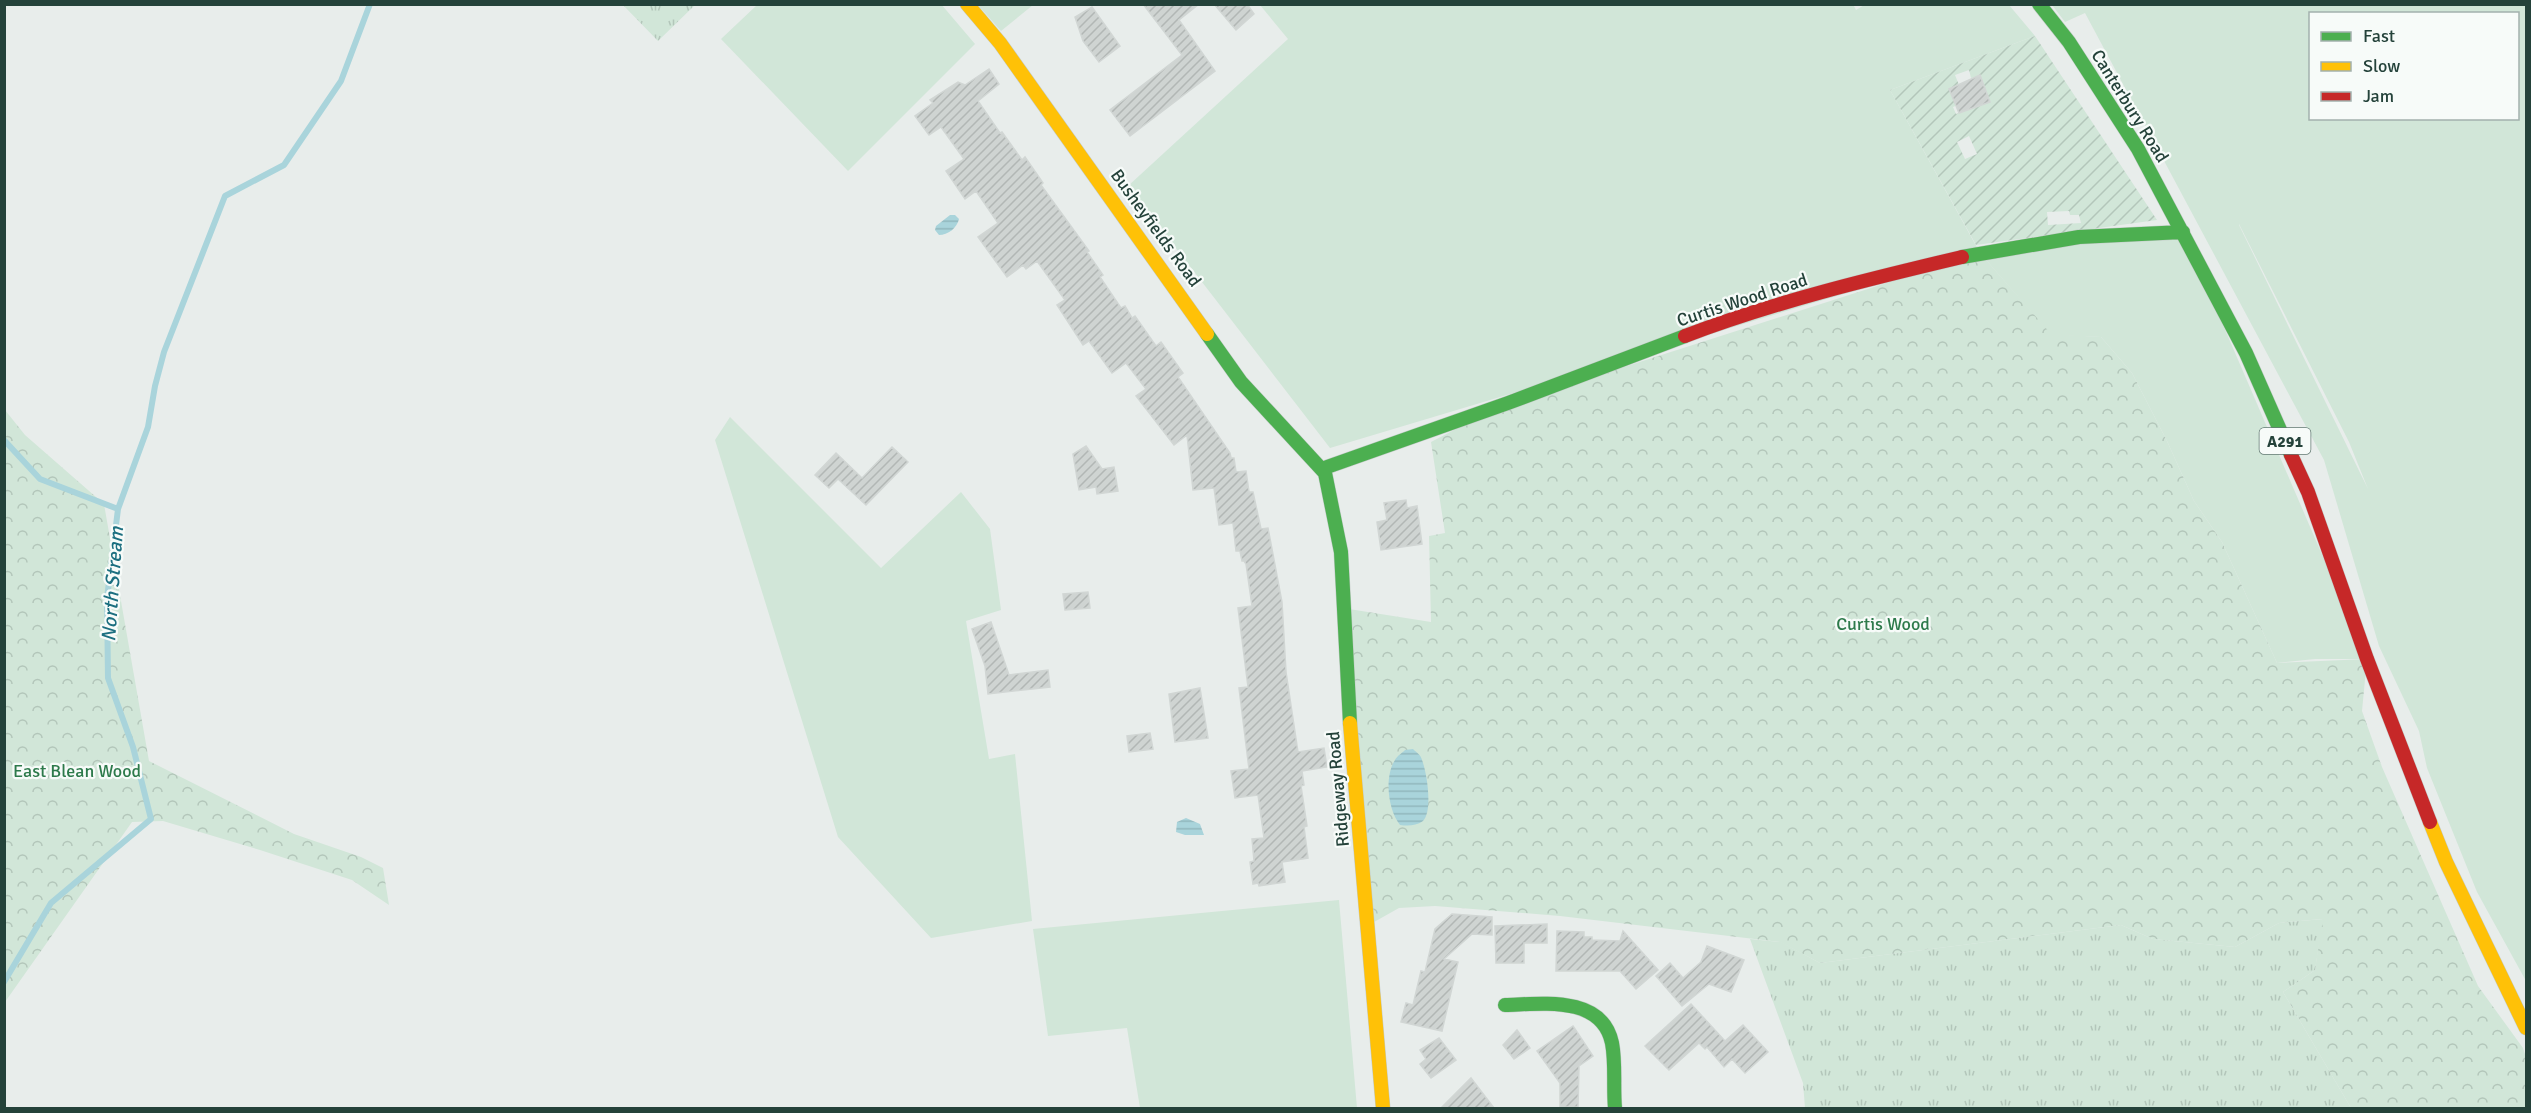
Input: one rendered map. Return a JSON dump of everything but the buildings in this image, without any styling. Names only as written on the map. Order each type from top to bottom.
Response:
[{"type":"street","name":"Busheyfields Road","points":[[967,4],[1000,44],[1073,144],[1241,381],[1324,470]]},
{"type":"street","name":"Canterbury Road","points":[[2039,4],[2069,42],[2138,149],[2183,232]]},
{"type":"street","name":"Curtis Wood Road","points":[[1324,470],[1502,406],[1717,324],[1886,275],[1980,253],[2079,237],[2183,232]]},
{"type":"street","name":"A291","points":[[2183,232],[2246,352],[2308,492],[2374,679],[2442,852],[2526,1028]]},
{"type":"street","name":"Ridgeway Road","points":[[1324,470],[1341,552],[1350,723],[1383,1108]]},
{"type":"street","points":[[1505,1005],[1570,1005],[1589,1011],[1604,1023],[1612,1041],[1615,1108]]},
{"type":"green space","points":[[941,4],[975,44],[848,171],[721,39],[757,5]]},
{"type":"green space","points":[[1853,4],[1856,10],[1866,4],[2009,5],[2035,36],[1890,90],[1980,253],[1330,448],[1128,186],[1288,39],[1260,5]]},
{"type":"green space","points":[[623,5],[695,5],[658,41]]},
{"type":"green space","points":[[978,5],[1033,5],[1001,31]]},
{"type":"green space","points":[[2052,5],[2526,5],[2526,981],[2477,892],[2427,768],[2419,731],[2379,646],[2324,460],[2085,13],[2065,22]],"holes":[[[2239,224],[2349,442],[2368,489]]]},
{"type":"green space","points":[[2035,36],[2157,220],[1976,245],[1890,90]],"holes":[[[1969,70],[1971,78],[1980,76],[1990,101],[1956,114],[1953,107],[1963,103],[1959,94],[1952,96],[1949,89],[1959,85],[1955,75]],[[1969,136],[1977,154],[1965,159],[1957,142]],[[2069,211],[2070,215],[2079,215],[2081,223],[2048,225],[2047,212]]]},
{"type":"green space","points":[[2183,232],[2367,659],[2315,659],[2277,663],[2222,542],[2194,501],[2167,441],[2132,373],[2101,337],[2051,335],[1980,253]]},
{"type":"green space","name":"Curtis Wood","points":[[1980,253],[2051,334],[2101,337],[2132,373],[2167,441],[2194,501],[2222,542],[2277,663],[2367,659],[2362,711],[2382,767],[2478,986],[2523,1048],[2526,1057],[2526,1108],[2351,1108],[2283,992],[2315,970],[2322,919],[2279,923],[2235,947],[2153,939],[2121,925],[1820,963],[1780,942],[1560,916],[1435,906],[1399,908],[1367,926],[1349,609],[1431,622],[1429,536],[1445,533],[1431,442],[1496,408]]},
{"type":"green space","name":"East Blean Wood","points":[[5,410],[25,435],[104,504],[149,761],[294,834],[361,857],[383,868],[389,905],[352,880],[260,850],[163,821],[132,822],[5,1002]]},
{"type":"green space","points":[[730,417],[881,568],[961,492],[990,529],[1001,610],[966,621],[989,759],[1015,754],[1032,921],[931,938],[838,837],[715,440]]},
{"type":"green space","points":[[1339,900],[1357,1108],[1140,1108],[1127,1028],[1048,1036],[1033,929]]},
{"type":"green space","points":[[2323,919],[2315,970],[2283,992],[2351,1108],[1805,1108],[1803,1083],[1750,939],[1781,942],[1820,963],[2121,925],[2153,939],[2235,947],[2279,923]]},
{"type":"water","points":[[950,215],[955,215],[959,219],[956,225],[949,232],[939,235],[935,230],[936,226]]},
{"type":"water","points":[[1413,749],[1421,757],[1424,766],[1428,809],[1420,823],[1400,825],[1390,802],[1389,775],[1397,757],[1405,750]]},
{"type":"water","points":[[1186,818],[1200,824],[1204,835],[1185,835],[1176,832],[1177,822]]},
{"type":"waterway","points":[[4,982],[51,903],[151,819],[133,747],[108,678],[107,598],[118,509],[148,427],[164,352],[225,196],[284,165],[341,81],[370,4]]},
{"type":"waterway","name":"North Stream","points":[[4,440],[40,479],[118,509]]},
{"type":"traffic: fast","points":[[2039,4],[2069,42],[2138,149],[2246,353],[2291,455]]},
{"type":"traffic: fast","points":[[1962,257],[2079,237],[2183,232]]},
{"type":"traffic: fast","points":[[1207,334],[1241,382],[1325,473],[1341,552],[1350,723]]},
{"type":"traffic: fast","points":[[1327,467],[1508,403],[1685,336]]},
{"type":"traffic: fast","points":[[1505,1005],[1569,1006],[1584,1010],[1596,1017],[1606,1028],[1612,1043],[1615,1108]]},
{"type":"traffic: slow","points":[[967,4],[1000,43],[1207,334]]},
{"type":"traffic: slow","points":[[1350,723],[1383,1108]]},
{"type":"traffic: slow","points":[[2430,822],[2446,862],[2526,1028]]},
{"type":"traffic: jam","points":[[1685,336],[1787,302],[1962,257]]},
{"type":"traffic: jam","points":[[2291,455],[2308,492],[2367,659],[2430,822]]}]
